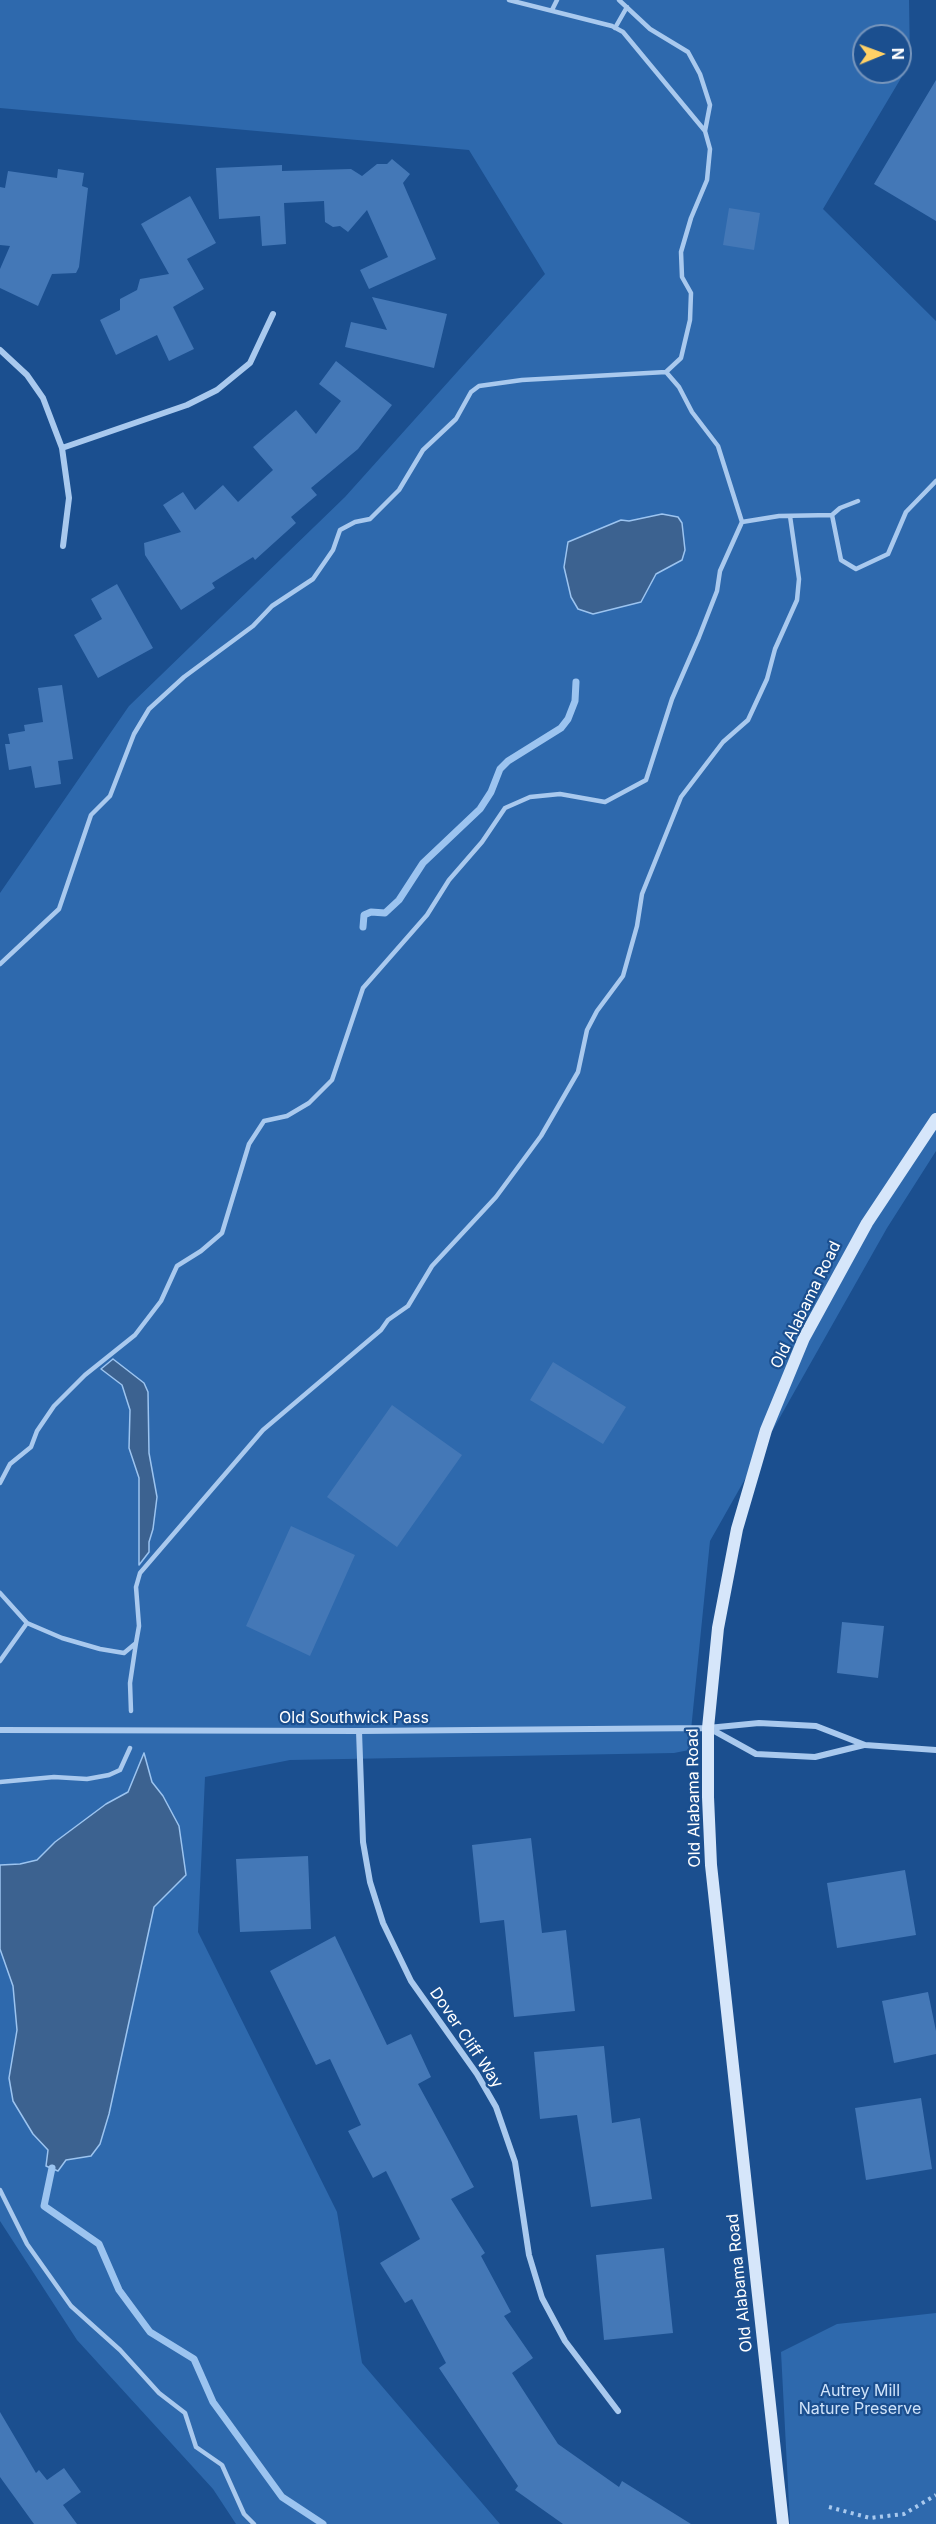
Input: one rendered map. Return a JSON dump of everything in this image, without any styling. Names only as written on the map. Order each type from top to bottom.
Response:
[{"type":"main road","name":"Old Alabama Road","points":[[783,2524],[711,1865],[708,1728],[718,1628],[737,1529],[766,1430],[804,1338],[867,1222],[936,1119]]},
{"type":"street","points":[[62,448],[187,405],[217,390],[250,363],[273,314]]},
{"type":"street","points":[[0,350],[27,375],[43,398],[62,448],[69,498],[63,546]]},
{"type":"street","name":"Old Southwick Pass","points":[[0,1730],[359,1731],[708,1728],[759,1723],[816,1726],[865,1745]]},
{"type":"street","points":[[708,1728],[756,1754],[815,1757],[865,1745],[936,1750]]},
{"type":"street","name":"Dover Cliff Way","points":[[359,1731],[363,1842],[370,1882],[383,1923],[411,1981],[477,2074],[495,2107],[515,2162],[529,2255],[542,2298],[565,2341],[618,2411]]},
{"type":"lane","points":[[0,964],[32,937],[59,909],[91,815],[110,796],[134,734],[149,709],[184,677],[253,626],[272,606],[313,579],[333,550],[340,530],[355,522],[370,519],[399,490],[423,450],[456,419],[471,392],[479,386],[501,382],[666,372],[681,358],[690,320],[691,293],[682,277],[681,252],[691,218],[707,180],[710,149],[705,131],[623,32],[552,10],[509,0]]},
{"type":"lane","points":[[552,10],[557,0]]},
{"type":"lane","points":[[619,0],[650,29],[688,52],[700,74],[710,105],[705,131]]},
{"type":"lane","points":[[615,28],[627,7]]},
{"type":"lane","points":[[0,1483],[10,1464],[31,1447],[37,1431],[54,1406],[85,1375],[135,1335],[161,1301],[177,1266],[201,1251],[222,1233],[249,1144],[264,1121],[295,1112],[309,1103],[332,1080],[363,988],[427,915],[449,880],[482,842],[506,808],[530,797],[560,794],[605,802],[646,780],[672,699],[699,637],[717,591],[720,572],[742,522],[718,446],[692,412],[679,387],[666,372]]},
{"type":"lane","points":[[832,515],[841,560],[856,569],[888,554],[906,512],[936,481]]},
{"type":"lane","points":[[742,522],[790,516],[832,515],[840,508],[858,501]]},
{"type":"lane","points":[[131,1711],[130,1683],[139,1626],[136,1587],[141,1573],[263,1430],[381,1330],[388,1320],[408,1306],[432,1266],[496,1197],[541,1136],[578,1072],[587,1030],[597,1011],[623,976],[637,926],[642,894],[681,797],[723,742],[747,720],[767,679],[775,649],[797,600],[799,579],[790,516]]},
{"type":"lane","points":[[0,1593],[27,1623],[62,1638],[124,1653],[136,1643]]},
{"type":"lane","points":[[0,1661],[27,1623]]},
{"type":"lane","points":[[0,1782],[54,1777],[87,1779],[109,1775],[120,1770],[130,1748]]},
{"type":"lane","points":[[0,2190],[27,2244],[71,2306],[120,2350],[159,2393],[185,2413],[196,2447],[222,2465],[244,2514],[254,2524]]},
{"type":"path","points":[[829,2507],[870,2518],[904,2514],[936,2495]]},
{"type":"green space","points":[[0,0],[909,0],[909,24],[852,24],[852,84],[897,84],[823,209],[936,321],[936,1151],[887,1228],[710,1541],[689,1750],[674,1753],[290,1760],[205,1777],[198,1932],[337,2212],[362,2363],[500,2524],[236,2524],[213,2489],[77,2340],[0,2221],[0,893],[129,706],[345,497],[545,274],[469,150],[0,108]]},
{"type":"green space","name":"Autrey Mill Nature Preserve","points":[[936,2313],[936,2524],[790,2524],[781,2352],[837,2324]]},
{"type":"shaded area","points":[[662,514],[678,517],[682,523],[685,550],[682,560],[656,574],[641,602],[593,614],[578,609],[571,597],[564,567],[568,542],[621,520],[629,521]]},
{"type":"shaded area","points":[[113,1359],[144,1383],[148,1392],[149,1453],[157,1497],[149,1552],[139,1565],[139,1478],[129,1448],[130,1410],[122,1385],[101,1369]]},
{"type":"shaded area","points":[[144,1753],[152,1782],[163,1796],[179,1826],[186,1875],[154,1907],[109,2114],[100,2144],[91,2156],[66,2160],[58,2171],[46,2166],[48,2150],[33,2134],[13,2101],[9,2078],[17,2030],[13,1986],[0,1949],[0,1865],[37,1860],[55,1842],[106,1804],[128,1792]]},
{"type":"building","points":[[936,80],[936,221],[874,184]]},
{"type":"building","points":[[392,159],[410,174],[403,183],[436,259],[369,289],[360,270],[388,257],[367,210],[348,232],[340,226],[333,227],[325,222],[324,201],[284,203],[286,244],[262,246],[260,216],[219,219],[216,168],[282,165],[282,171],[351,169],[362,176],[377,164],[387,164]]},
{"type":"building","points":[[58,169],[84,173],[82,186],[88,188],[79,267],[76,273],[52,274],[38,306],[0,288],[0,269],[10,246],[0,245],[0,187],[5,188],[8,171],[57,178]]},
{"type":"building","points":[[190,196],[216,243],[187,259],[204,289],[173,307],[194,349],[169,361],[157,335],[116,355],[100,320],[120,310],[120,299],[137,290],[140,279],[169,274],[141,224]]},
{"type":"building","points":[[729,208],[760,213],[754,250],[723,245]]},
{"type":"building","points":[[372,297],[447,314],[434,368],[345,347],[351,322],[387,330]]},
{"type":"building","points":[[336,361],[392,405],[358,449],[311,488],[317,495],[291,517],[296,523],[255,560],[253,557],[212,583],[215,588],[181,610],[145,555],[144,543],[181,532],[163,505],[183,492],[195,510],[223,485],[238,502],[273,470],[253,447],[296,410],[316,434],[341,401],[319,384]]},
{"type":"building","points":[[117,584],[153,648],[98,678],[74,635],[102,619],[91,599]]},
{"type":"building","points":[[62,685],[73,759],[58,761],[61,784],[35,788],[31,766],[9,770],[5,744],[10,744],[8,734],[25,731],[24,725],[43,722],[38,688]]},
{"type":"building","points":[[553,1362],[626,1407],[603,1444],[530,1400]]},
{"type":"building","points":[[392,1405],[462,1455],[397,1547],[327,1497]]},
{"type":"building","points":[[291,1526],[355,1555],[310,1656],[246,1626]]},
{"type":"building","points":[[842,1622],[884,1626],[878,1678],[837,1673]]},
{"type":"building","points":[[531,1838],[542,1933],[566,1930],[575,2011],[514,2017],[504,1920],[480,1923],[472,1845]]},
{"type":"building","points":[[308,1856],[311,1929],[240,1932],[236,1859]]},
{"type":"building","points":[[905,1870],[916,1935],[837,1948],[827,1883]]},
{"type":"building","points":[[335,1936],[387,2045],[411,2034],[431,2077],[418,2084],[474,2187],[451,2199],[485,2253],[481,2256],[511,2312],[504,2316],[533,2358],[512,2373],[558,2444],[619,2487],[622,2481],[691,2524],[563,2524],[515,2490],[518,2486],[439,2368],[446,2363],[412,2299],[405,2303],[380,2263],[420,2239],[386,2171],[373,2178],[348,2131],[361,2125],[330,2059],[316,2065],[270,1971]]},
{"type":"building","points":[[928,1992],[936,2031],[936,2054],[894,2063],[882,2001]]},
{"type":"building","points":[[604,2046],[612,2123],[640,2118],[652,2199],[591,2207],[577,2115],[540,2119],[534,2052]]},
{"type":"building","points":[[921,2098],[932,2169],[866,2180],[855,2108]]},
{"type":"building","points":[[664,2248],[673,2333],[604,2340],[596,2255]]},
{"type":"building","points":[[0,2412],[36,2473],[39,2470],[47,2480],[64,2468],[81,2492],[63,2505],[77,2524],[34,2524],[0,2477]]},
{"type":"waterway","points":[[363,927],[364,915],[371,912],[385,913],[399,900],[423,863],[480,809],[491,792],[500,769],[508,761],[561,728],[568,719],[575,701],[576,682]]},
{"type":"waterway","points":[[52,2168],[44,2206],[99,2244],[119,2290],[150,2332],[194,2359],[213,2402],[282,2497],[323,2524]]}]
